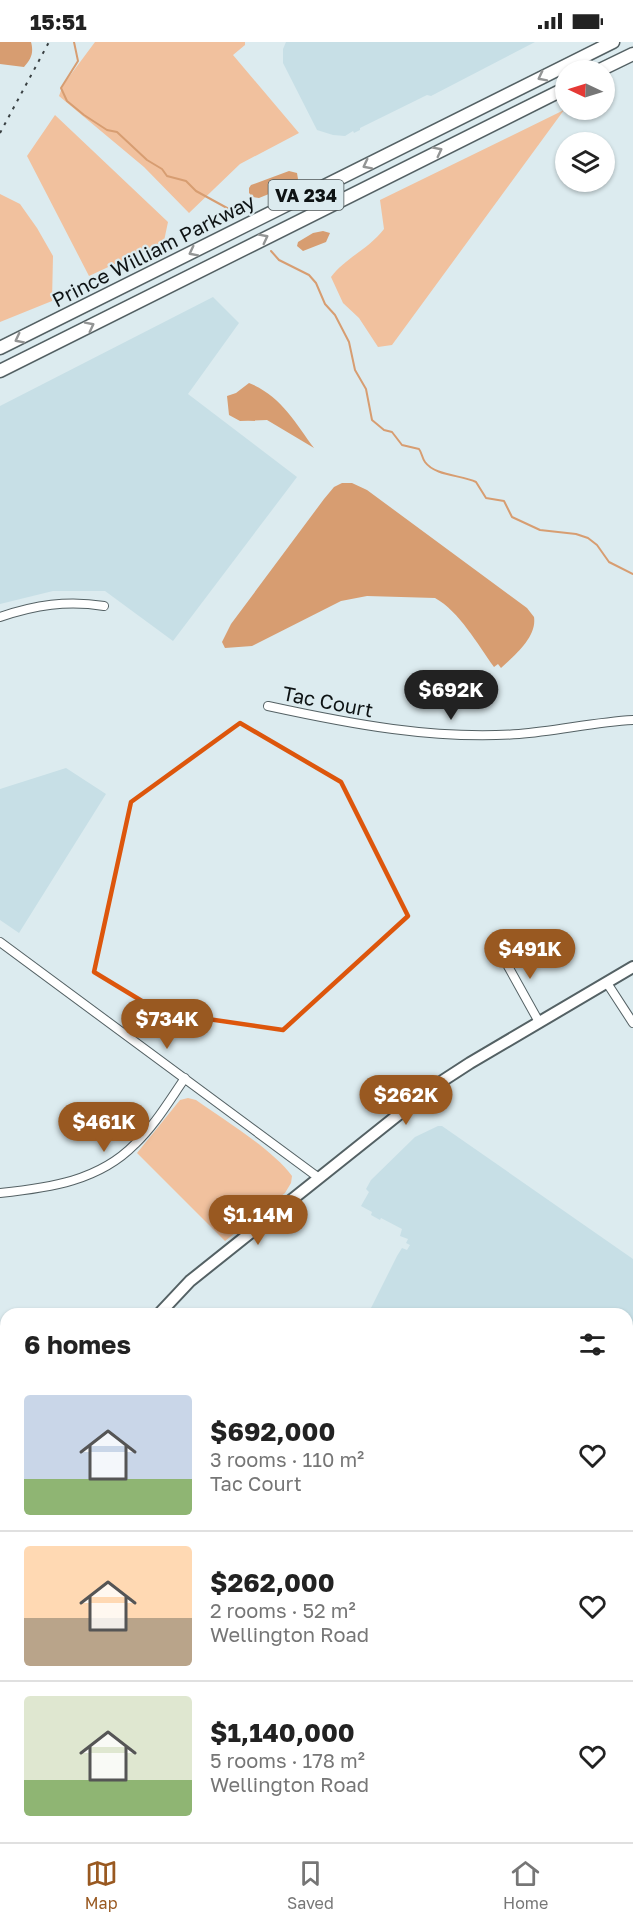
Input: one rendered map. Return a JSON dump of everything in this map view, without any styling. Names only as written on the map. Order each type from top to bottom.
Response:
[{"type":"highway","name":"Prince William Parkway","points":[[0,348],[613,42]]},
{"type":"highway","points":[[615,63],[633,54]]},
{"type":"highway","name":"Prince William Parkway","points":[[0,371],[555,94]]},
{"type":"main road","points":[[165,1308],[190,1281],[447,1077],[633,967]]},
{"type":"street","points":[[0,617],[43,604],[82,603],[104,606]]},
{"type":"street","name":"Tac Court","points":[[268,706],[384,729],[452,734],[518,734],[633,720]]},
{"type":"street","points":[[0,942],[319,1178]]},
{"type":"street","points":[[499,950],[539,1022]]},
{"type":"street","points":[[607,983],[633,1023]]},
{"type":"street","points":[[0,1193],[53,1186],[92,1174],[108,1166],[135,1145],[185,1078]]},
{"type":"highlighted area","points":[[240,723],[341,782],[408,916],[283,1030],[160,1012],[94,972],[131,802]]},
{"type":"shaded area","points":[[0,42],[31,42],[31,56],[24,67],[0,64]]},
{"type":"shaded area","points":[[95,42],[245,42],[245,45],[233,55],[299,133],[240,164],[189,213],[144,167],[59,96],[63,85]]},
{"type":"shaded area","points":[[286,42],[535,42],[431,96],[427,95],[345,136],[317,130],[283,63],[283,49]]},
{"type":"shaded area","points":[[555,114],[557,120],[392,345],[378,347],[359,318],[343,303],[331,277],[384,229],[380,200]]},
{"type":"shaded area","points":[[55,115],[168,222],[164,241],[89,276],[27,156]]},
{"type":"shaded area","points":[[289,171],[297,173],[296,183],[259,198],[249,193],[251,185]]},
{"type":"shaded area","points":[[0,194],[20,204],[53,256],[52,301],[0,322]]},
{"type":"shaded area","points":[[323,231],[330,233],[326,242],[303,251],[297,246],[298,242],[313,233]]},
{"type":"shaded area","points":[[213,297],[239,323],[188,394],[297,477],[173,641],[105,591],[53,591],[0,604],[0,406]]},
{"type":"shaded area","points":[[249,383],[260,388],[278,402],[314,448],[267,420],[240,421],[229,415],[227,396],[236,393]]},
{"type":"shaded area","points":[[342,483],[352,483],[367,490],[527,608],[534,617],[532,632],[524,645],[501,668],[498,664],[494,667],[460,620],[435,598],[367,596],[341,601],[252,646],[225,648],[222,642],[231,624],[324,499],[334,487]]},
{"type":"shaded area","points":[[66,768],[106,794],[19,933],[0,920],[0,789]]},
{"type":"shaded area","points":[[188,1098],[196,1100],[247,1135],[292,1176],[285,1193],[225,1241],[137,1153],[180,1100]]},
{"type":"shaded area","points":[[442,1126],[633,1259],[633,1308],[371,1308],[397,1256],[402,1248],[407,1250],[410,1245],[406,1243],[408,1239],[400,1236],[402,1229],[371,1215],[372,1212],[361,1206],[369,1192],[366,1189],[371,1180],[415,1137]]},
{"type":"waterway","points":[[74,42],[78,61],[61,88],[67,101],[107,130],[117,132],[147,160],[162,169],[167,176],[186,181],[196,191],[238,214]]},
{"type":"waterway","points":[[271,251],[279,260],[309,275],[316,283],[325,304],[335,315],[349,342],[355,370],[366,389],[372,420],[384,430],[392,432],[402,445],[419,449],[429,467],[476,482],[486,498],[504,501],[512,517],[540,530],[576,534],[588,538],[597,545],[609,562],[633,574]]},
{"type":"railway","points":[[0,133],[49,42]]}]
